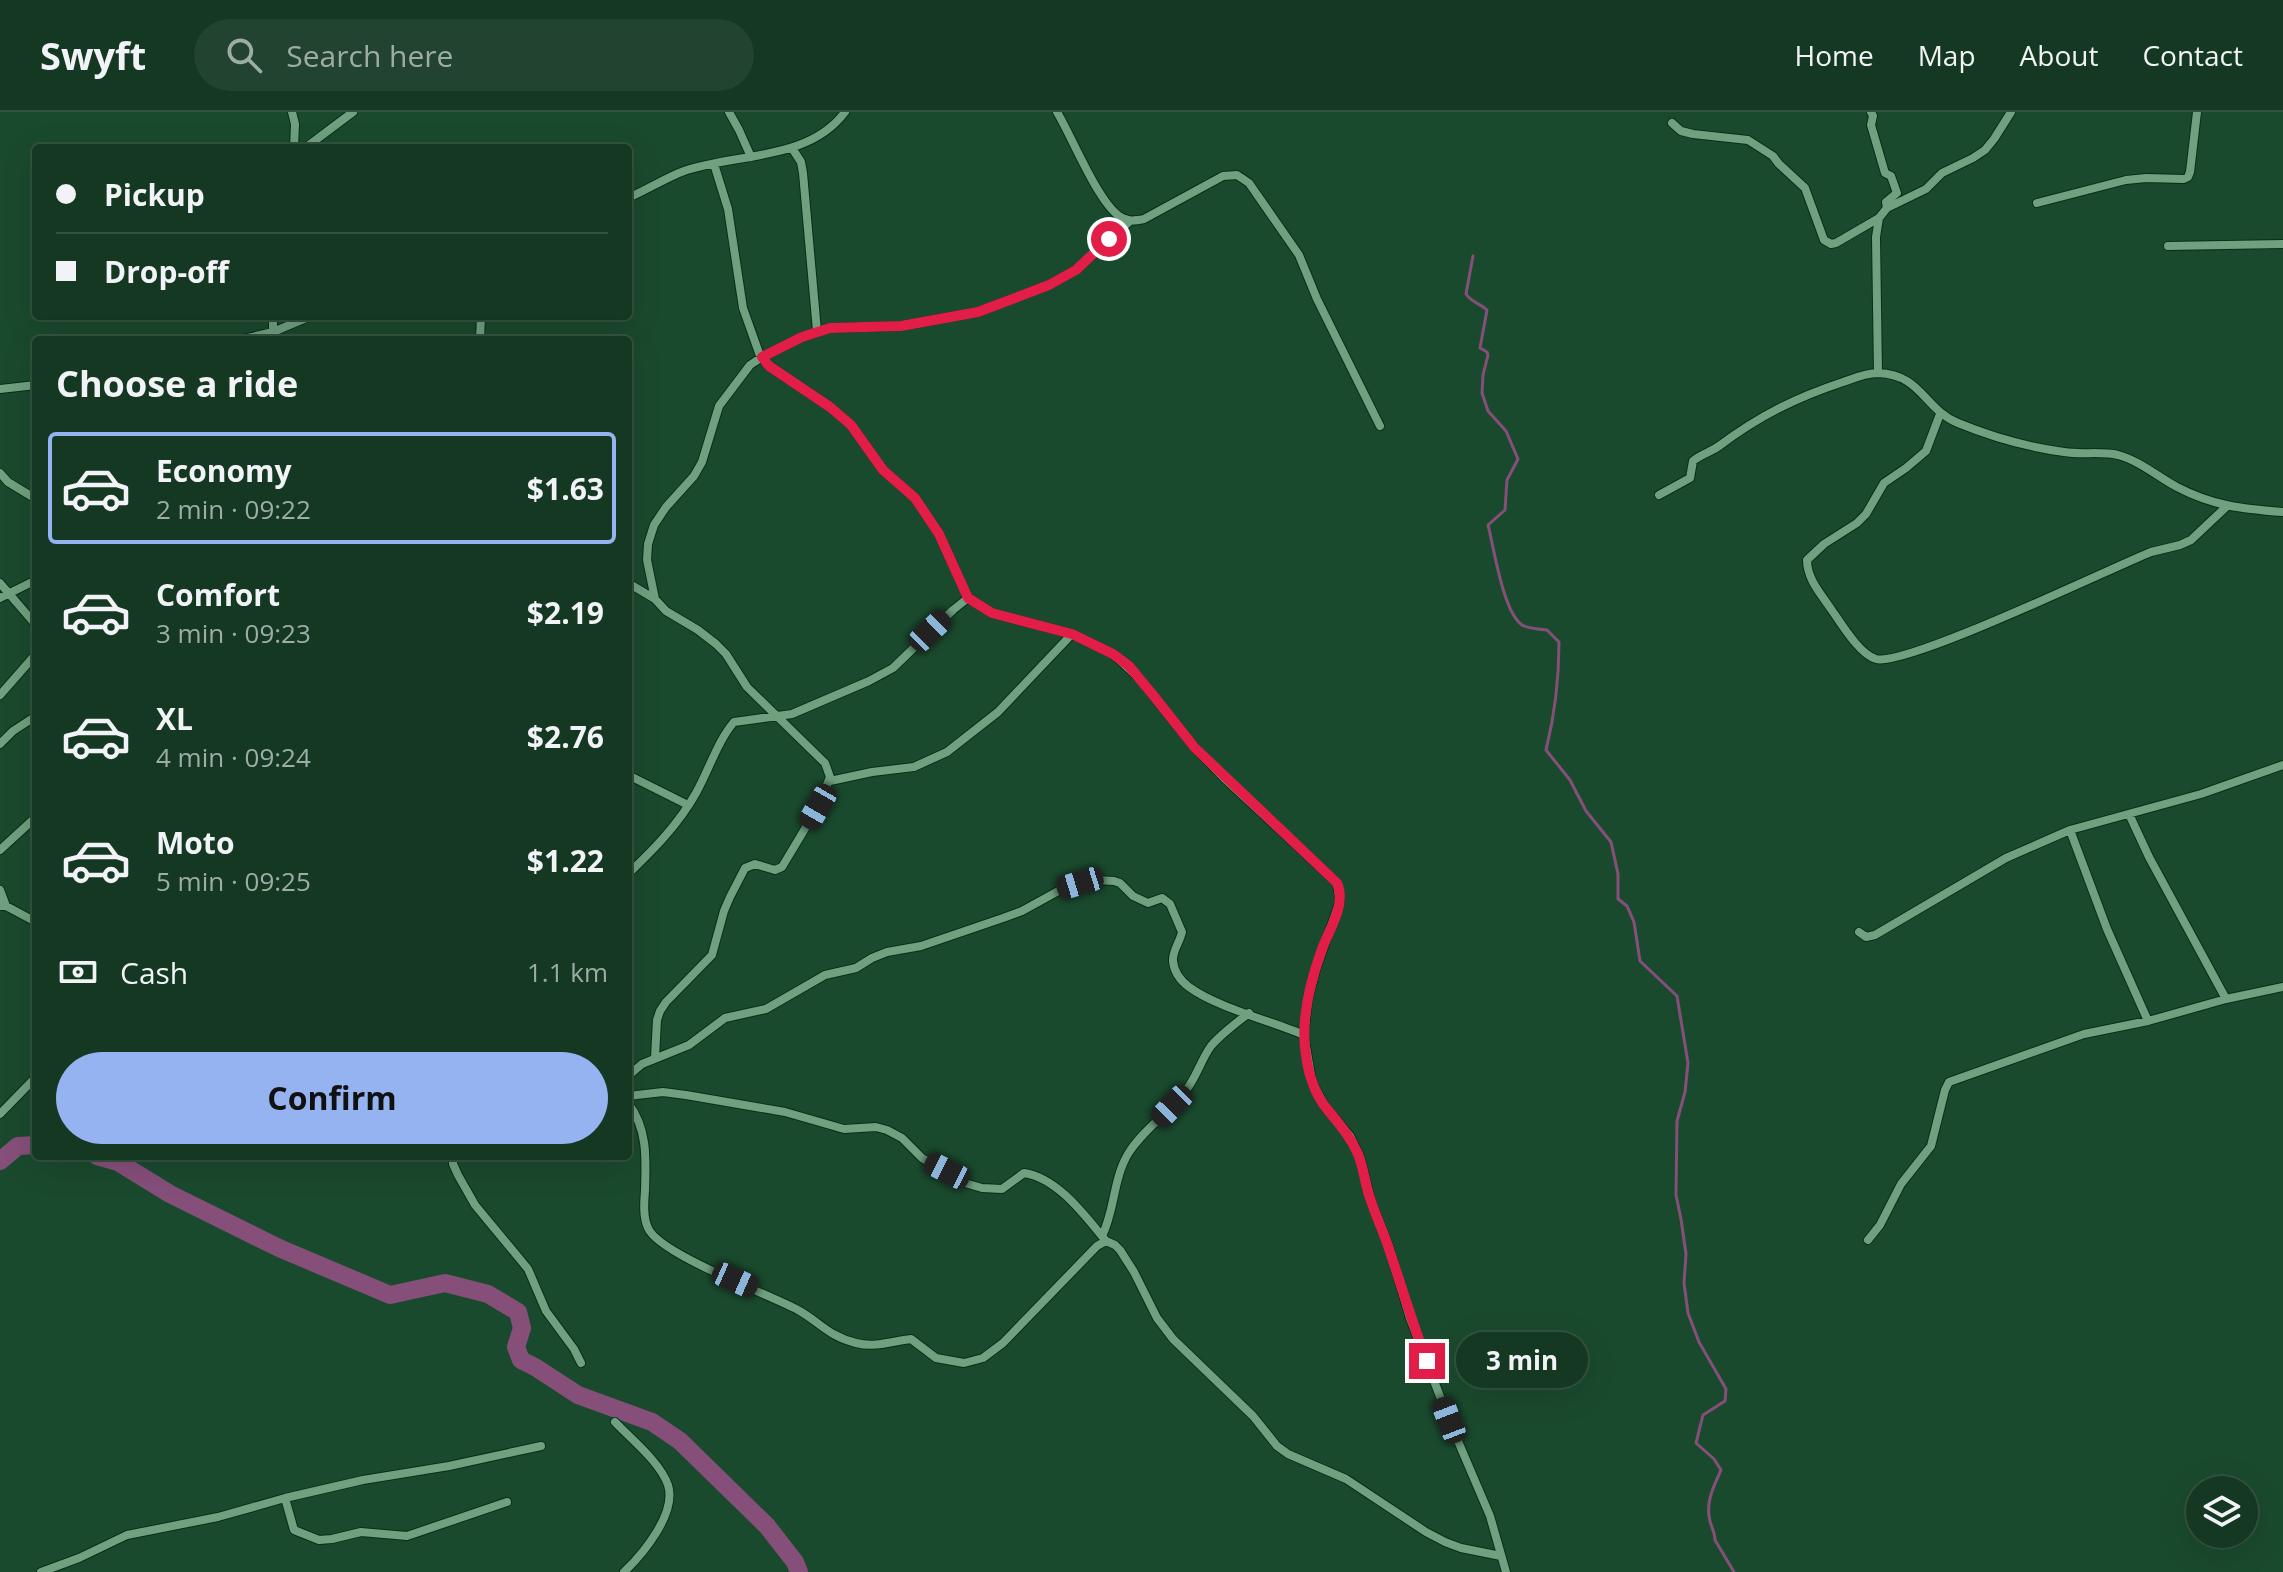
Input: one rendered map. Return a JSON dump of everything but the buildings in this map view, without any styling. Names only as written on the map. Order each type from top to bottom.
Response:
[{"type":"street","points":[[292,112],[294,144]]},
{"type":"street","points":[[310,144],[353,112]]},
{"type":"street","points":[[729,112],[751,157]]},
{"type":"street","points":[[632,196],[683,171],[792,148],[825,131],[845,112]]},
{"type":"street","points":[[1057,112],[1100,191],[1113,210],[1130,221],[1144,219],[1223,176],[1237,175],[1249,183],[1299,255],[1317,299],[1380,426]]},
{"type":"street","points":[[1871,112],[1871,125],[1885,173],[1891,176],[1897,193],[1886,202],[1887,208]]},
{"type":"street","points":[[1672,123],[1681,131],[1693,134],[1744,138],[1773,156],[1805,188],[1827,243],[1836,243],[1879,218],[1887,208],[1926,189],[1942,173],[1985,150],[2011,112]]},
{"type":"street","points":[[2037,203],[2126,180],[2188,177],[2197,112]]},
{"type":"street","points":[[792,148],[801,162],[803,173],[817,331]]},
{"type":"street","points":[[714,164],[728,209],[743,308],[753,342],[762,357],[778,373],[830,407],[851,425],[883,470],[915,498],[939,534],[968,598],[992,613],[1072,634],[1113,654],[1129,666],[1195,748],[1337,883],[1340,901],[1308,1000],[1304,1035],[1312,1082],[1326,1108],[1350,1136],[1360,1157],[1371,1201],[1389,1247],[1410,1318],[1490,1516],[1506,1572]]},
{"type":"street","points":[[1878,373],[1876,237],[1879,218]]},
{"type":"street","points":[[655,599],[647,560],[654,525],[702,462],[719,406],[737,380],[762,357],[817,331],[849,326],[901,326],[978,312],[1049,285],[1076,270],[1130,221]]},
{"type":"street","points":[[2168,246],[2283,244]]},
{"type":"street","points":[[273,320],[273,332]]},
{"type":"street","points":[[256,336],[302,320]]},
{"type":"street","points":[[1659,495],[1690,478],[1693,461],[1704,452],[1717,447],[1774,409],[1818,390],[1878,373],[1914,384],[1940,414],[1989,435],[2067,453],[2115,454],[2203,500],[2226,507],[2283,512]]},
{"type":"street","points":[[0,389],[32,385]]},
{"type":"street","points":[[1940,414],[1926,451],[1884,483],[1866,514],[1857,523],[1824,544],[1807,560],[1812,579],[1847,631],[1866,654],[1878,659],[1916,651],[1973,630],[2151,552],[2180,545],[2191,540],[2226,507]]},
{"type":"street","points":[[0,473],[8,482],[32,497]]},
{"type":"street","points":[[0,598],[32,582]]},
{"type":"street","points":[[0,583],[32,620]]},
{"type":"street","points":[[632,585],[716,644],[747,687],[825,763],[830,781],[782,867],[775,870],[755,864],[745,868],[724,911],[712,955],[660,1011],[655,1057]]},
{"type":"street","points":[[632,870],[675,826],[732,724],[742,719],[792,714],[869,681],[893,668],[968,598]]},
{"type":"street","points":[[830,781],[914,767],[947,752],[998,712],[1072,634]]},
{"type":"street","points":[[0,695],[32,659]]},
{"type":"street","points":[[0,744],[32,719]]},
{"type":"street","points":[[1859,932],[1866,937],[1875,935],[2006,858],[2070,830],[2201,794],[2283,765]]},
{"type":"street","points":[[632,777],[688,805]]},
{"type":"street","points":[[2129,814],[2226,999]]},
{"type":"street","points":[[0,850],[32,821]]},
{"type":"street","points":[[2070,830],[2107,929],[2148,1021]]},
{"type":"street","points":[[632,1073],[655,1057],[689,1045],[725,1018],[776,1005],[825,975],[856,968],[887,952],[921,946],[1003,918],[1062,889],[1096,880],[1120,883],[1133,896],[1148,903],[1162,898],[1170,904],[1182,932],[1173,960],[1180,979],[1199,993],[1304,1035]]},
{"type":"street","points":[[0,890],[3,906],[32,920]]},
{"type":"street","points":[[1868,1240],[1880,1225],[1901,1184],[1931,1146],[1949,1082],[2084,1034],[2283,987]]},
{"type":"street","points":[[632,1109],[644,1141],[644,1207],[652,1234],[686,1258],[798,1310],[828,1333],[842,1339],[877,1346],[911,1339],[936,1358],[964,1363],[983,1358],[1003,1343],[1104,1239],[1115,1191],[1128,1154],[1194,1080],[1211,1046],[1249,1013]]},
{"type":"street","points":[[0,1114],[32,1081]]},
{"type":"street","points":[[632,1096],[663,1092],[785,1112],[844,1129],[876,1127],[902,1138],[922,1158],[969,1185],[996,1190],[1024,1173],[1036,1175],[1052,1185],[1104,1239],[1120,1250],[1157,1318],[1173,1339],[1253,1416],[1277,1446],[1288,1454],[1346,1479],[1445,1542],[1501,1556]]},
{"type":"street","points":[[454,1160],[458,1175],[475,1205],[528,1269],[546,1311],[581,1363]]},
{"type":"street","points":[[615,1422],[640,1446],[668,1485],[666,1514],[631,1570]]},
{"type":"street","points":[[41,1572],[127,1535],[218,1517],[363,1480],[541,1446]]},
{"type":"street","points":[[285,1498],[294,1530],[326,1540],[361,1532],[407,1536],[507,1502]]},
{"type":"waterway","points":[[1473,256],[1466,294],[1487,310],[1480,348],[1488,355],[1482,393],[1488,411],[1506,431],[1518,459],[1507,480],[1505,510],[1488,525],[1496,563],[1504,594],[1515,618],[1522,625],[1547,630],[1559,642],[1556,696],[1546,750],[1570,780],[1586,811],[1611,842],[1618,874],[1618,899],[1627,906],[1634,922],[1640,961],[1677,996],[1688,1063],[1685,1092],[1677,1121],[1676,1195],[1686,1254],[1684,1283],[1688,1313],[1699,1342],[1726,1389],[1725,1401],[1703,1415],[1696,1443],[1721,1470],[1711,1494],[1709,1514],[1715,1540],[1734,1572]]},
{"type":"waterway","points":[[0,1161],[18,1146],[32,1145]]},
{"type":"waterway","points":[[111,1160],[170,1194],[279,1248],[390,1295],[445,1283],[488,1294],[518,1312],[522,1328],[516,1347],[521,1360],[578,1395],[652,1422],[680,1441],[767,1526],[795,1562],[799,1572]]},
{"type":"route","points":[[1109,239],[1076,270],[1049,285],[978,312],[901,326],[830,328],[802,337],[762,357],[786,379],[830,407],[851,425],[890,478],[922,506],[939,534],[968,598],[992,613],[1072,634],[1098,645],[1129,666],[1195,748],[1337,883],[1340,901],[1321,951],[1308,1000],[1305,1050],[1312,1082],[1320,1098],[1350,1136],[1360,1157],[1371,1201],[1427,1361]]}]
